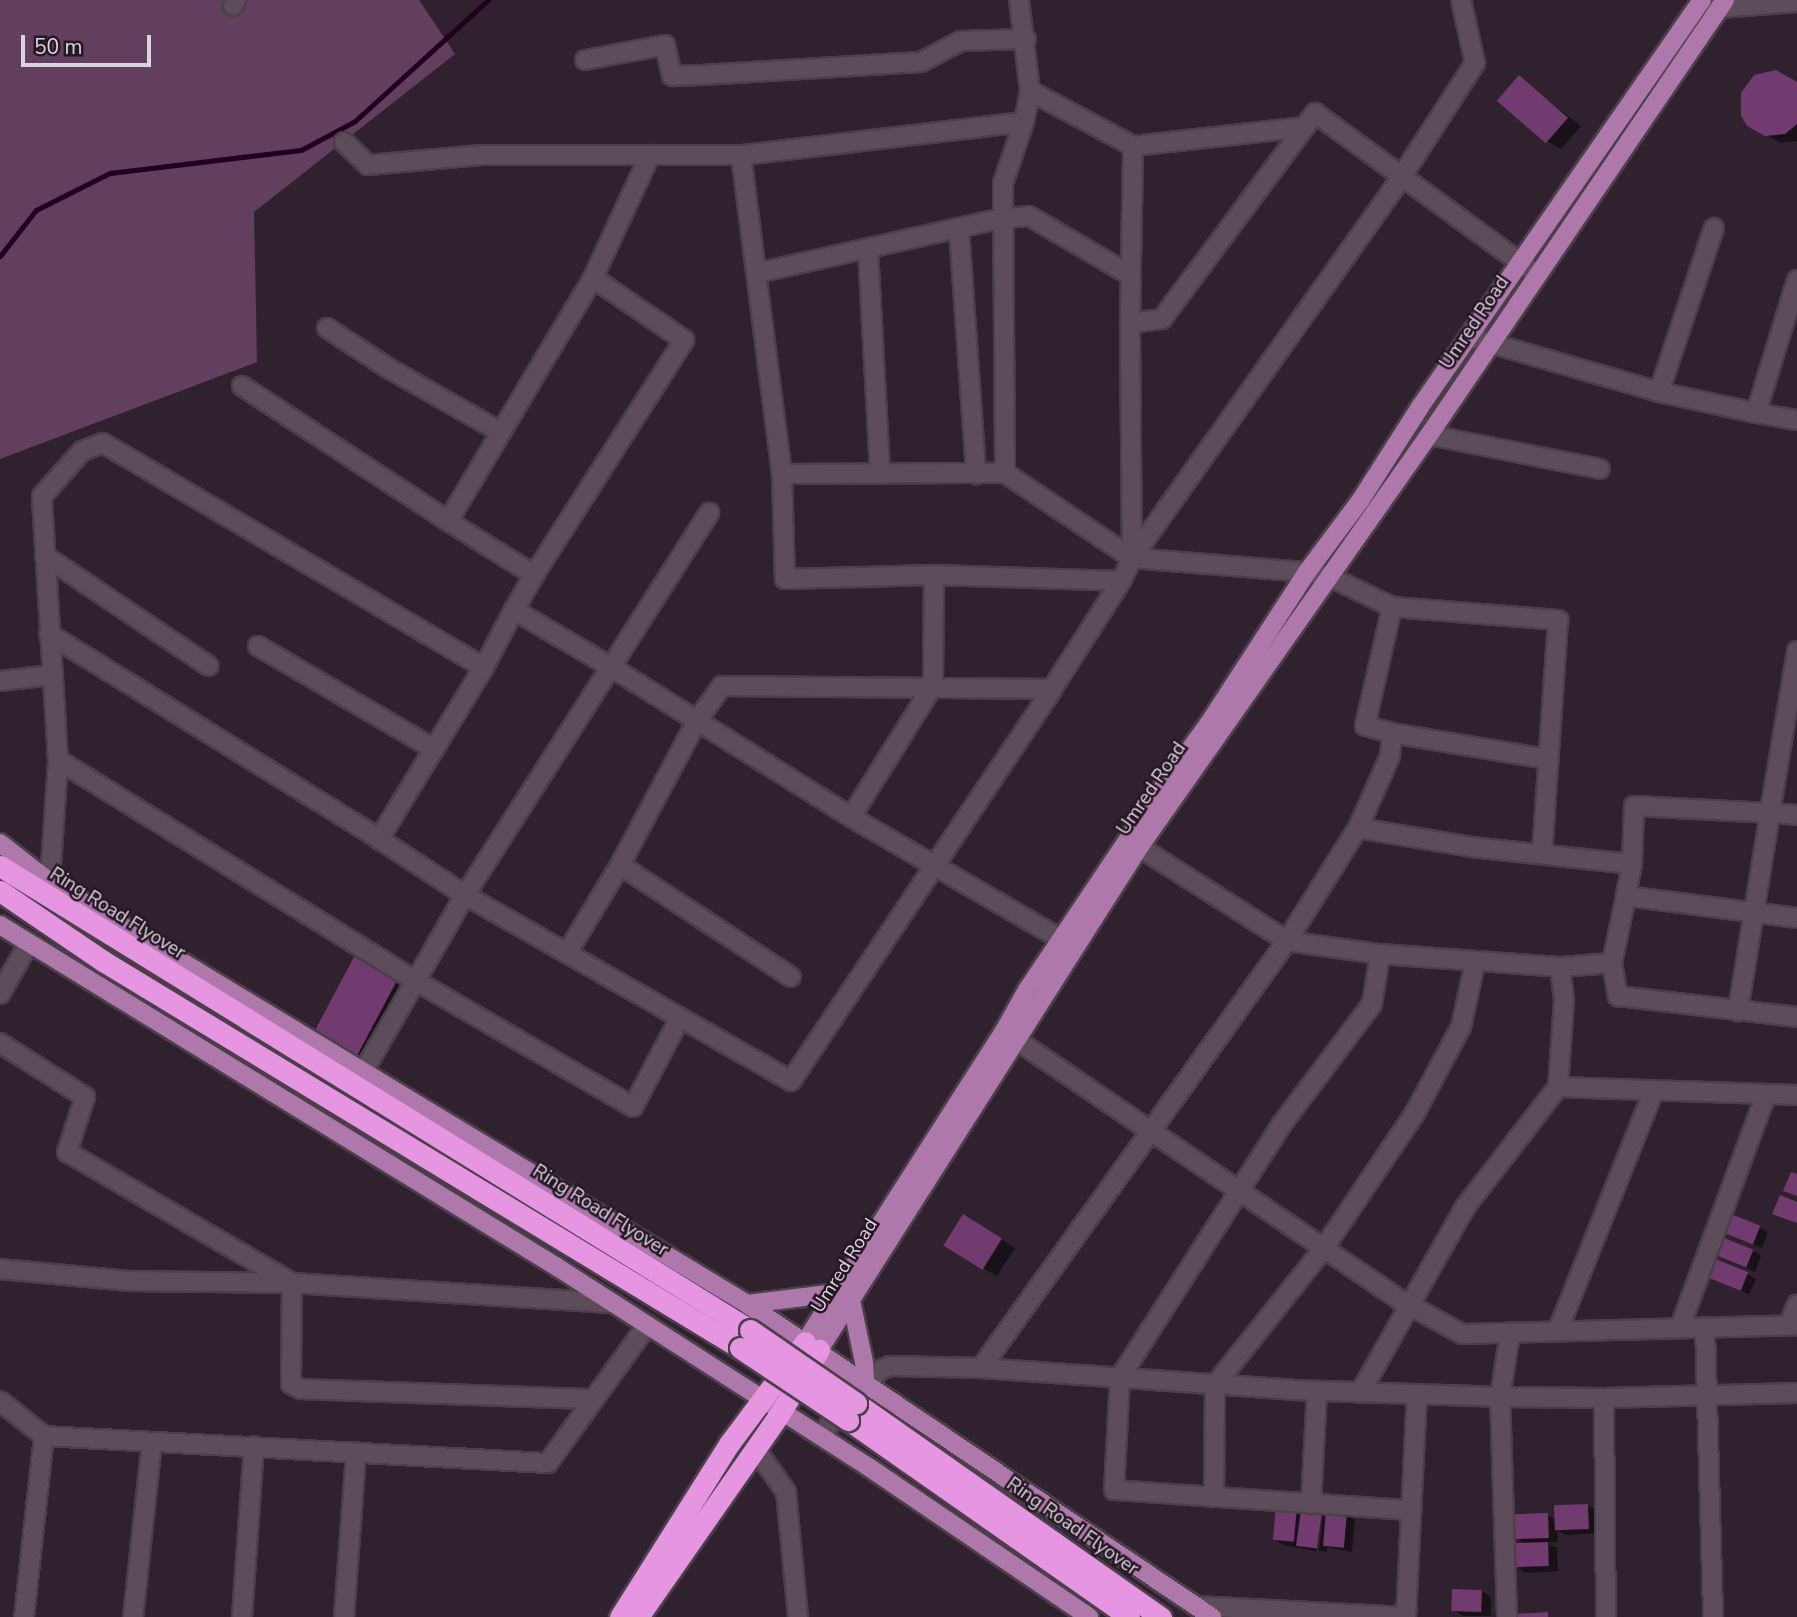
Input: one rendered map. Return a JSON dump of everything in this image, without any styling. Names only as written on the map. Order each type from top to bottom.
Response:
[{"type":"highway","name":"Ring Road Flyover","points":[[0,866],[745,1339],[1161,1617]]},
{"type":"highway","name":"Ring Road Flyover","points":[[0,891],[103,961],[745,1339]]},
{"type":"highway","points":[[638,1617],[755,1448],[772,1405],[812,1346]]},
{"type":"highway","points":[[620,1617],[729,1444],[772,1405]]},
{"type":"highway","name":"Ring Road Flyover","points":[[852,1412],[1129,1617]]},
{"type":"main road","points":[[1010,1035],[1062,940],[1134,843],[1307,572],[1360,501],[1469,337],[1702,0]]},
{"type":"main road","name":"Umred Road","points":[[812,1346],[1134,843],[1429,435],[1717,3]]},
{"type":"main road","points":[[0,844],[50,882],[747,1304],[1212,1617]]},
{"type":"main road","points":[[0,925],[614,1303],[820,1436],[1089,1617]]},
{"type":"main road","points":[[747,1304],[843,1296],[864,1362],[867,1383]]},
{"type":"street","points":[[1005,473],[1003,183],[1024,122],[1030,92],[1026,38],[1019,0]]},
{"type":"street","points":[[49,634],[466,895],[791,1081],[1052,689],[1121,581],[1132,558],[1402,176],[1475,64],[1461,0]]},
{"type":"street","points":[[1717,3],[1797,2]]},
{"type":"street","points":[[585,60],[665,45],[672,76],[701,75],[921,62],[961,41],[1026,38]]},
{"type":"street","points":[[1030,92],[1133,146],[1305,127]]},
{"type":"street","points":[[1130,323],[1162,318],[1315,113],[1536,274]]},
{"type":"street","points":[[344,142],[368,165],[482,155],[741,155],[1024,122]]},
{"type":"street","points":[[1132,558],[1130,275],[1133,146]]},
{"type":"street","points":[[448,521],[593,278],[650,155]]},
{"type":"street","points":[[741,155],[782,474],[785,579],[934,575],[1121,581]]},
{"type":"street","points":[[757,273],[1003,218],[1029,216],[1130,275]]},
{"type":"street","points":[[1659,391],[1714,228]]},
{"type":"street","points":[[959,229],[976,474]]},
{"type":"street","points":[[868,250],[880,474]]},
{"type":"street","points":[[379,839],[485,667],[534,575],[684,340],[593,278]]},
{"type":"street","points":[[1756,413],[1790,324],[1797,280]]},
{"type":"street","points":[[327,328],[499,432]]},
{"type":"street","points":[[1469,337],[1659,391],[1797,420]]},
{"type":"street","points":[[242,386],[534,575]]},
{"type":"street","points":[[1429,435],[1600,469]]},
{"type":"street","points":[[50,882],[58,760],[42,496],[82,451],[103,443],[485,667]]},
{"type":"street","points":[[782,474],[1005,473],[1132,558],[1307,572],[1328,576],[1392,607],[1558,620],[1542,854]]},
{"type":"street","points":[[363,1072],[466,895],[709,513]]},
{"type":"street","points":[[45,556],[209,666]]},
{"type":"street","points":[[851,817],[933,686],[934,575]]},
{"type":"street","points":[[1392,607],[1365,726],[1548,759]]},
{"type":"street","points":[[514,610],[698,719],[851,817],[1062,940]]},
{"type":"street","points":[[258,646],[434,749]]},
{"type":"street","points":[[1738,1011],[1770,813],[1791,712],[1797,651]]},
{"type":"street","points":[[0,681],[52,675]]},
{"type":"street","points":[[567,953],[620,865],[698,719],[722,686],[793,689],[933,686],[1052,689]]},
{"type":"street","points":[[981,1368],[1287,941],[1358,828],[1390,756],[1392,733]]},
{"type":"street","points":[[58,760],[416,981],[633,1107],[680,1018]]},
{"type":"street","points":[[1797,815],[1634,806],[1632,864],[1612,963],[1618,996],[1797,1017]]},
{"type":"street","points":[[1358,828],[1471,847],[1632,864]]},
{"type":"street","points":[[1134,843],[1287,941],[1380,954],[1475,963],[1560,967],[1612,963]]},
{"type":"street","points":[[620,865],[791,977]]},
{"type":"street","points":[[1626,896],[1755,915],[1797,918]]},
{"type":"street","points":[[0,994],[29,943]]},
{"type":"street","points":[[1380,954],[1372,1004],[1282,1124],[1120,1377],[1114,1490],[1411,1510]]},
{"type":"street","points":[[1214,1497],[1215,1385],[1324,1248],[1415,1112],[1461,1027],[1475,963]]},
{"type":"street","points":[[1360,1392],[1407,1304],[1466,1206],[1558,1087],[1564,1001],[1560,967]]},
{"type":"street","points":[[1010,1035],[1407,1304],[1462,1334],[1793,1325],[1797,1304]]},
{"type":"street","points":[[0,1043],[85,1097],[67,1152],[292,1283]]},
{"type":"street","points":[[1558,1087],[1797,1095]]},
{"type":"street","points":[[1558,1330],[1654,1090]]},
{"type":"street","points":[[1680,1327],[1766,1094]]},
{"type":"street","points":[[0,1269],[129,1281],[292,1283],[614,1303]]},
{"type":"street","points":[[292,1283],[290,1384],[301,1389],[593,1399]]},
{"type":"street","points":[[0,1401],[44,1436],[548,1463],[647,1325]]},
{"type":"street","points":[[1705,1327],[1713,1617]]},
{"type":"street","points":[[1507,1617],[1500,1397],[1510,1333]]},
{"type":"street","points":[[820,1436],[867,1383],[880,1370],[890,1366],[981,1368],[1317,1391],[1500,1397],[1604,1398],[1797,1393]]},
{"type":"street","points":[[1311,1504],[1317,1391]]},
{"type":"street","points":[[1195,1606],[1406,1617],[1417,1394]]},
{"type":"street","points":[[1604,1398],[1606,1617]]},
{"type":"street","points":[[24,1617],[44,1436]]},
{"type":"street","points":[[133,1617],[152,1443]]},
{"type":"street","points":[[242,1617],[254,1446]]},
{"type":"street","points":[[755,1448],[786,1492],[798,1617]]},
{"type":"street","points":[[344,1617],[356,1452]]},
{"type":"shaded area","points":[[0,0],[419,0],[455,54],[254,212],[257,362],[0,459]]},
{"type":"building","points":[[1776,70],[1797,82],[1797,124],[1785,134],[1765,136],[1747,126],[1741,116],[1741,93],[1754,75]]},
{"type":"building","points":[[1519,75],[1568,118],[1546,143],[1497,101]]},
{"type":"building","points":[[354,957],[397,980],[356,1058],[313,1035]]},
{"type":"building","points":[[1791,1172],[1797,1174],[1797,1196],[1783,1191]]},
{"type":"building","points":[[1780,1195],[1797,1202],[1797,1223],[1772,1214]]},
{"type":"building","points":[[1726,1212],[1760,1226],[1753,1244],[1719,1231]]},
{"type":"building","points":[[963,1214],[1002,1238],[982,1270],[943,1245]]},
{"type":"building","points":[[1719,1236],[1753,1250],[1746,1267],[1712,1254]]},
{"type":"building","points":[[1713,1258],[1748,1272],[1741,1291],[1706,1277]]},
{"type":"building","points":[[1588,1504],[1589,1529],[1555,1530],[1554,1505]]},
{"type":"building","points":[[1276,1505],[1297,1507],[1294,1542],[1273,1540]]},
{"type":"building","points":[[1301,1510],[1322,1513],[1317,1549],[1296,1546]]},
{"type":"building","points":[[1326,1511],[1347,1513],[1344,1548],[1323,1546]]},
{"type":"building","points":[[1548,1513],[1549,1538],[1515,1539],[1514,1514]]},
{"type":"building","points":[[1548,1542],[1549,1566],[1515,1567],[1514,1543]]},
{"type":"building","points":[[1452,1589],[1482,1590],[1481,1612],[1451,1611]]},
{"type":"building","points":[[1548,1612],[1548,1617],[1514,1617],[1514,1614]]},
{"type":"waterway","points":[[0,256],[36,210],[110,173],[301,150],[355,121],[488,0]]}]
